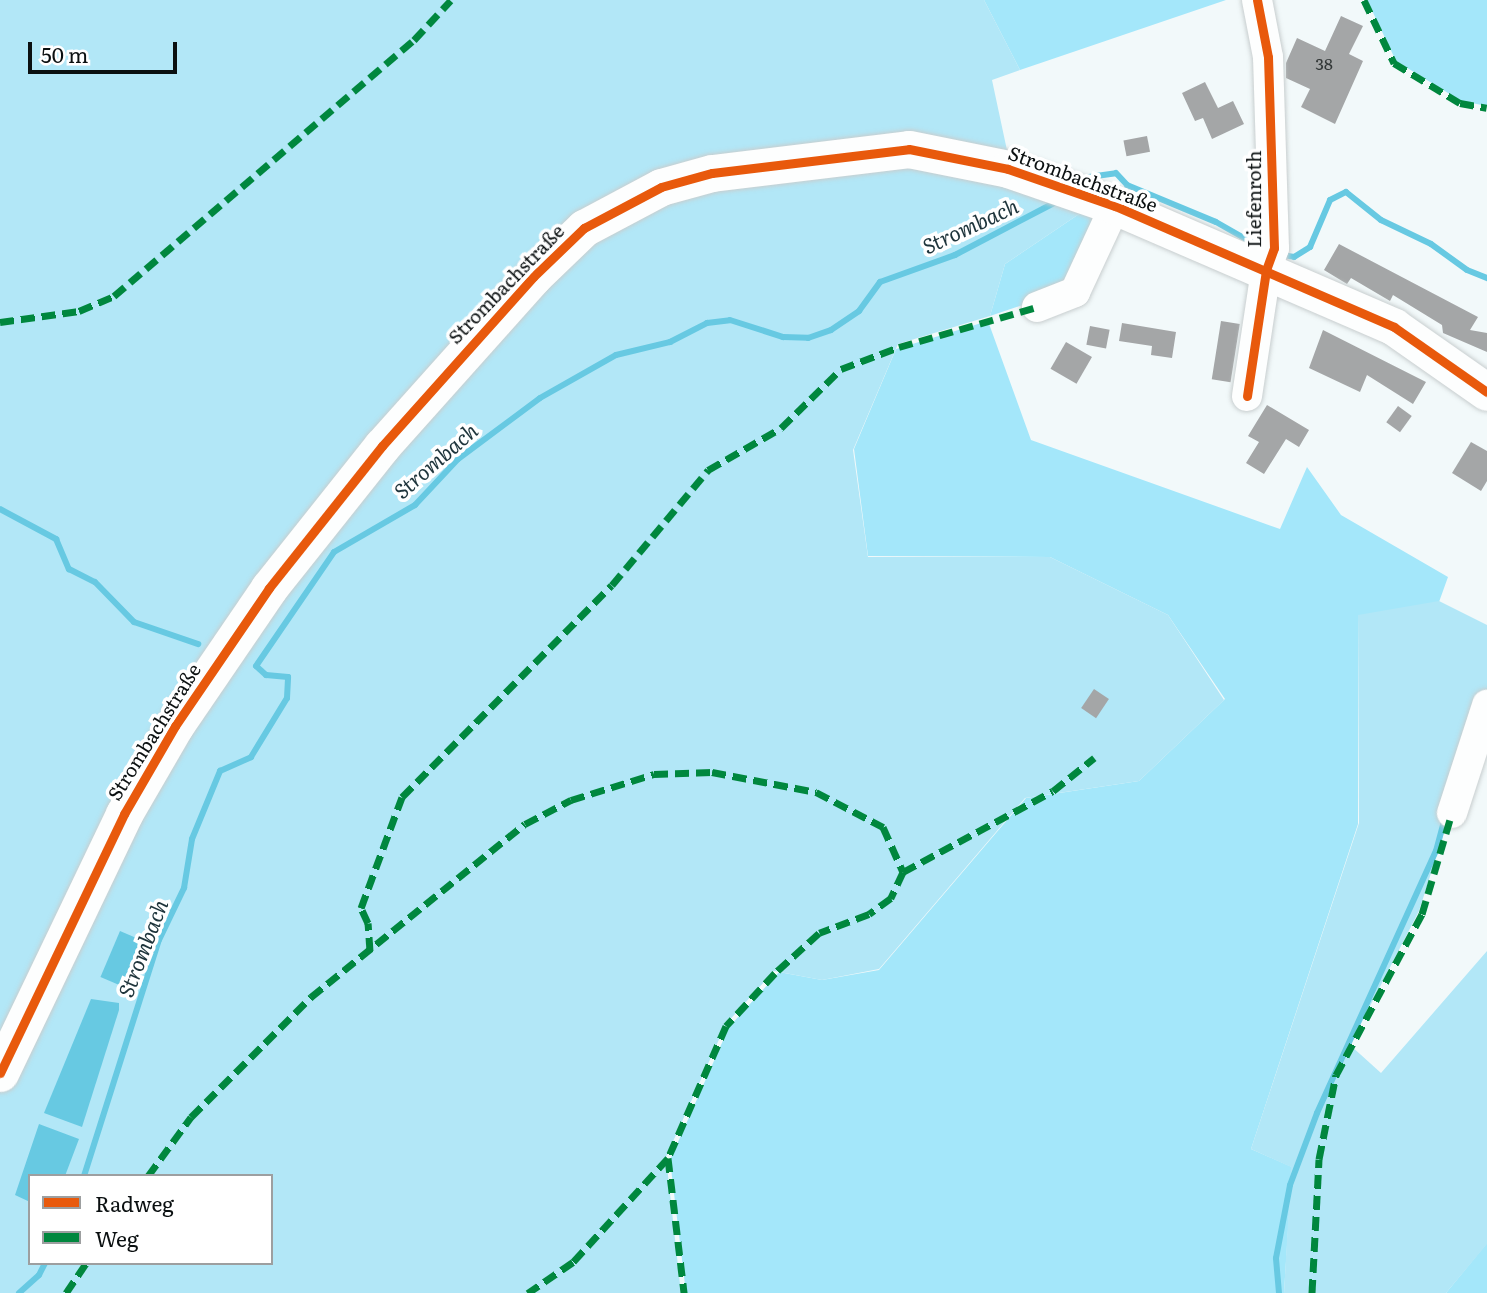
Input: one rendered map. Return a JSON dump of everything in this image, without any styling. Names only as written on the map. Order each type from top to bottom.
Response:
[{"type":"main road","name":"Strombachstraße","points":[[0,1073],[124,814],[174,726],[269,588],[382,446],[486,327],[584,228],[661,187],[712,173],[909,149],[1008,169],[1115,206],[1394,327],[1487,392]]},
{"type":"street","name":"Liefenroth","points":[[1247,396],[1266,270],[1274,248],[1268,57],[1257,0]]},
{"type":"street","points":[[1037,307],[1075,292],[1115,206]]},
{"type":"street","points":[[1452,813],[1487,705]]},
{"type":"shaded area","points":[[0,0],[984,0],[1020,70],[992,80],[1008,155],[653,177],[260,581],[0,1060]]},
{"type":"shaded area","points":[[984,0],[1226,0],[1020,70]]},
{"type":"shaded area","points":[[1367,0],[1487,0],[1487,106],[1461,101],[1396,61]]},
{"type":"shaded area","points":[[901,160],[1088,208],[1005,264],[990,316],[898,344],[853,450],[868,557],[1050,557],[1168,615],[1224,700],[1139,781],[1025,798],[879,969],[822,980],[774,971],[726,1024],[666,1157],[681,1293],[0,1293],[0,1089],[135,811],[283,594],[394,448],[596,234],[659,195]]},
{"type":"shaded area","points":[[1088,208],[1108,218],[1073,288],[990,316],[1005,264]]},
{"type":"shaded area","points":[[988,321],[1031,440],[1280,529],[1307,467],[1341,515],[1448,577],[1439,602],[1358,616],[1358,824],[1251,1149],[1292,1167],[1284,1293],[686,1293],[670,1160],[729,1027],[779,972],[822,980],[879,970],[1026,798],[1139,781],[1225,699],[1168,615],[1050,557],[868,556],[854,449],[896,349]]},
{"type":"shaded area","points":[[1439,601],[1487,625],[1487,697],[1419,911],[1350,1045],[1381,1073],[1487,951],[1487,1244],[1446,1293],[1284,1293],[1291,1167],[1251,1149],[1359,823],[1358,615]]},
{"type":"shaded area","points":[[1487,1243],[1487,1293],[1446,1293]]},
{"type":"water","points":[[120,931],[146,942],[126,988],[100,977]]},
{"type":"water","points":[[91,999],[119,1003],[119,1010],[82,1127],[44,1113]]},
{"type":"water","points":[[39,1124],[79,1139],[66,1174],[28,1174],[28,1201],[15,1195]]},
{"type":"building","points":[[1341,16],[1363,26],[1349,54],[1363,61],[1335,124],[1301,107],[1310,89],[1286,78],[1286,63],[1297,38],[1325,51]]},
{"type":"building","points":[[1205,82],[1218,108],[1233,101],[1244,124],[1212,139],[1203,118],[1195,121],[1182,93]]},
{"type":"building","points":[[1147,136],[1150,152],[1126,156],[1123,141]]},
{"type":"building","points":[[1339,244],[1478,317],[1470,330],[1487,333],[1487,352],[1443,333],[1442,325],[1393,295],[1390,301],[1351,278],[1347,284],[1324,270]]},
{"type":"building","points":[[1221,321],[1240,324],[1231,382],[1212,379]]},
{"type":"building","points":[[1122,323],[1176,332],[1172,358],[1151,355],[1152,346],[1119,341]]},
{"type":"building","points":[[1090,326],[1110,330],[1106,348],[1086,345]]},
{"type":"building","points":[[1323,330],[1426,382],[1413,404],[1367,375],[1360,392],[1309,368]]},
{"type":"building","points":[[1066,342],[1092,357],[1076,384],[1050,369]]},
{"type":"building","points":[[1267,405],[1309,430],[1299,447],[1286,439],[1264,474],[1246,463],[1259,442],[1248,436]]},
{"type":"building","points":[[1398,406],[1412,416],[1400,432],[1386,422]]},
{"type":"building","points":[[1471,442],[1487,451],[1487,481],[1481,491],[1452,473]]},
{"type":"building","points":[[1094,689],[1109,699],[1096,718],[1081,708]]},
{"type":"waterway","name":"Strombach","points":[[1089,177],[1116,173],[1127,185],[1216,222],[1265,250]]},
{"type":"waterway","name":"Strombach","points":[[1283,255],[1294,257],[1310,247],[1330,200],[1346,192],[1381,220],[1431,244],[1467,270],[1487,278]]},
{"type":"waterway","name":"Strombach","points":[[85,1174],[159,940],[184,888],[192,839],[220,771],[251,757],[287,698],[288,677],[266,675],[256,666],[334,552],[415,505],[458,459],[540,398],[616,355],[670,342],[707,323],[730,320],[783,337],[808,338],[831,330],[859,311],[880,282],[955,255],[1056,202]]},
{"type":"waterway","points":[[0,509],[56,539],[69,569],[95,582],[134,622],[198,644]]},
{"type":"waterway","points":[[1279,1293],[1276,1258],[1290,1185],[1317,1113],[1436,851],[1445,817]]},
{"type":"waterway","name":"Strombach","points":[[19,1293],[39,1275],[44,1265]]},
{"type":"marked path","points":[[0,322],[79,311],[114,296],[414,40],[451,0]]},
{"type":"marked path","points":[[1364,0],[1394,63],[1460,103],[1487,108]]},
{"type":"marked path","points":[[370,951],[368,923],[361,908],[402,797],[612,585],[708,470],[781,428],[841,369],[899,347],[1037,307]]},
{"type":"marked path","points":[[903,872],[1053,791],[1094,758]]},
{"type":"marked path","points":[[149,1174],[191,1117],[311,997],[525,824],[571,800],[654,774],[712,772],[816,792],[883,827],[903,872],[891,898],[869,914],[819,933],[775,973],[726,1026],[668,1158],[573,1262],[528,1293]]},
{"type":"marked path","points":[[1312,1293],[1319,1159],[1336,1075],[1422,914],[1452,813]]},
{"type":"marked path","points":[[668,1158],[684,1293]]},
{"type":"marked path","points":[[66,1293],[85,1265]]},
{"type":"cycle path","points":[[1247,396],[1266,270],[1274,248],[1268,57],[1257,0]]},
{"type":"cycle path","points":[[0,1073],[124,814],[175,726],[269,588],[382,446],[533,277],[584,228],[661,187],[712,173],[909,149],[1008,169],[1115,206],[1394,327],[1487,392]]}]
